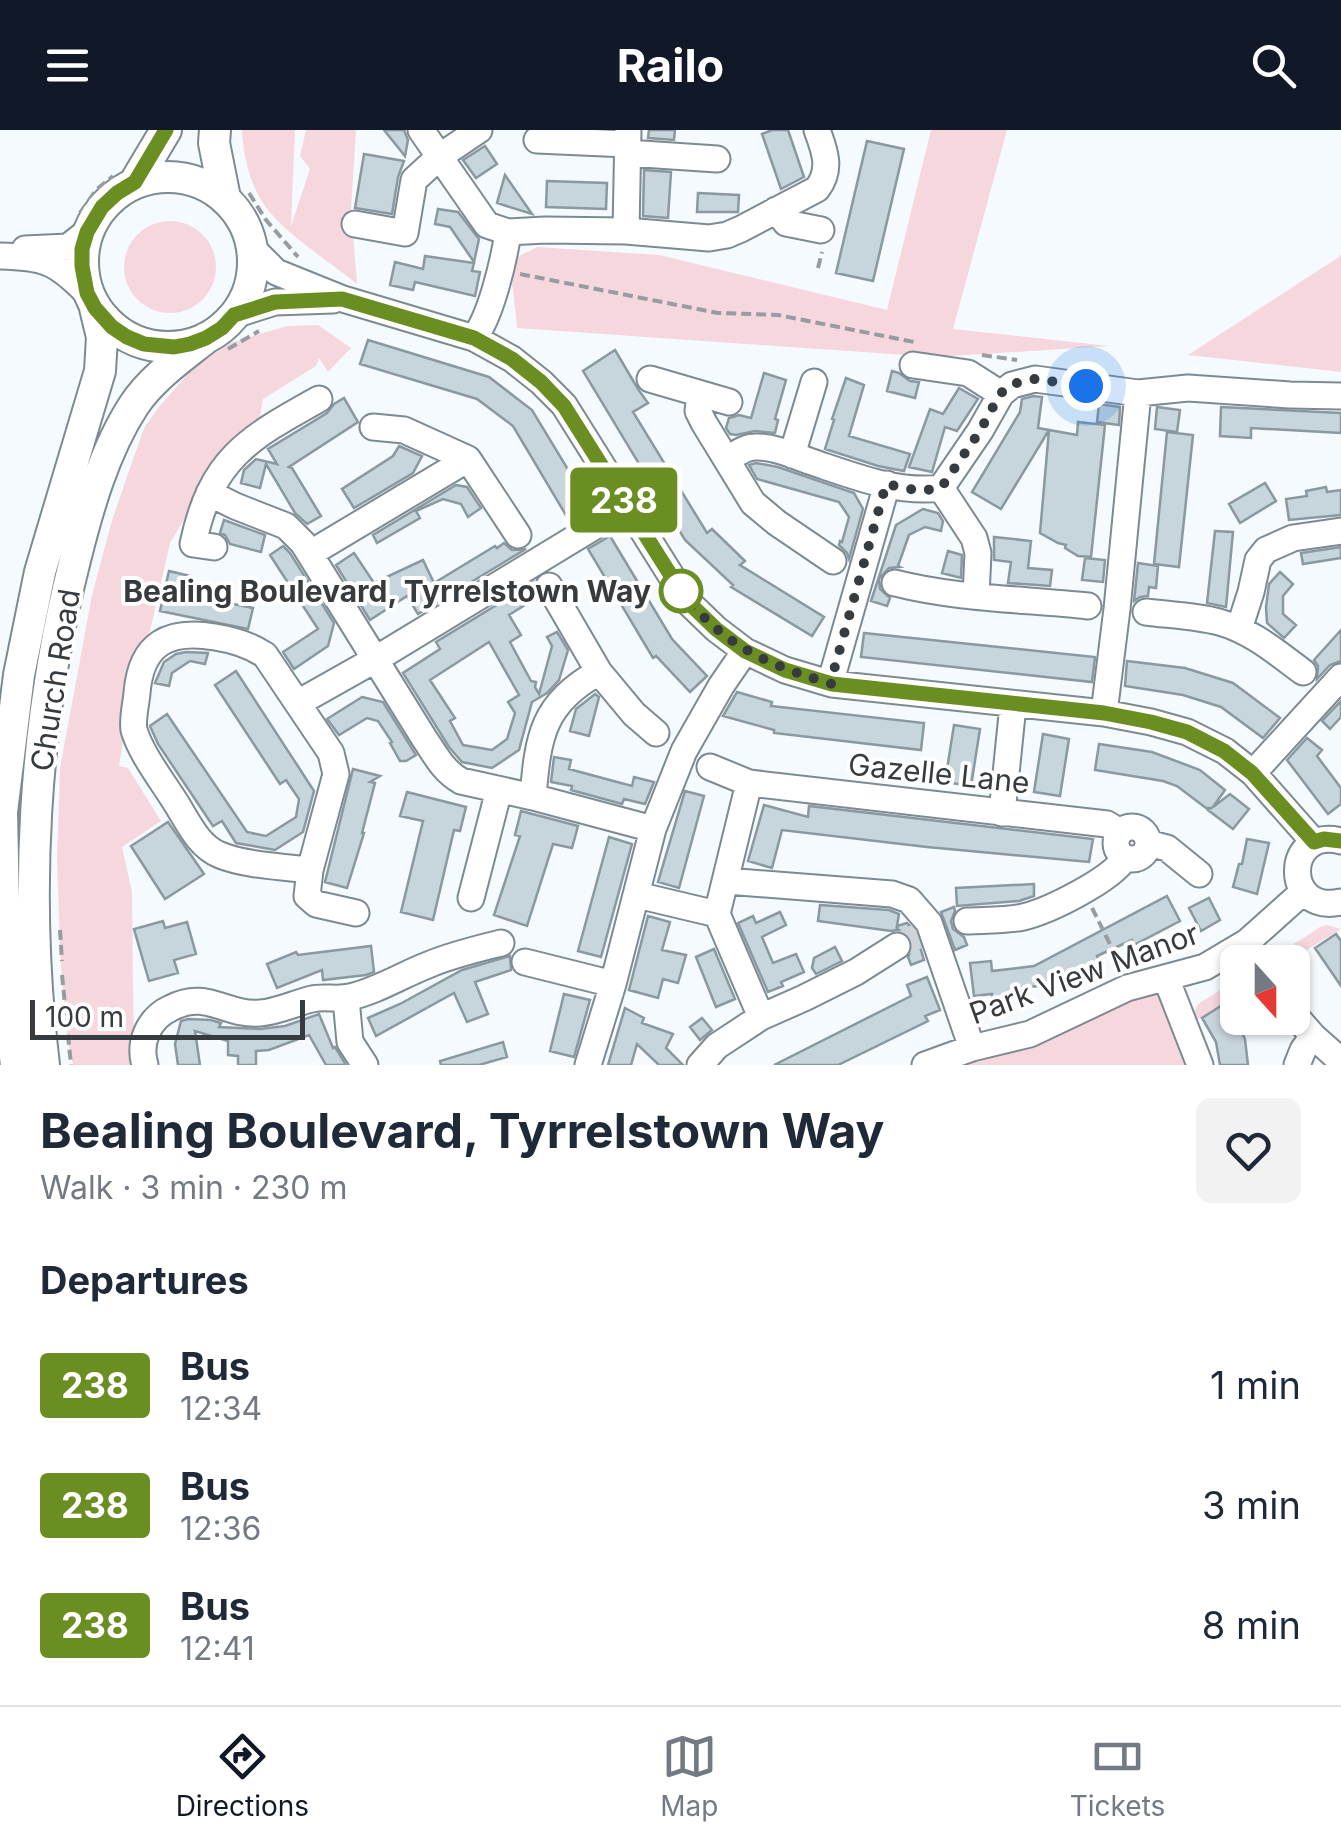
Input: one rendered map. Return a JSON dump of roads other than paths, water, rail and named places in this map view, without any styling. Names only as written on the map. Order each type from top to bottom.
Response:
[{"type":"main road","points":[[166,130],[117,193],[82,224],[82,266],[91,300],[112,327],[144,344],[174,347],[214,346],[248,290],[253,272],[247,228],[214,142],[215,130]]},
{"type":"main road","points":[[128,176],[190,179],[235,191]]},
{"type":"main road","name":"Church Road","points":[[16,1065],[5,926],[2,812],[20,675],[40,572],[100,371],[102,337],[91,300]]},
{"type":"main road","name":"Church Road","points":[[44,1065],[34,948],[34,865],[40,768],[59,621],[82,529],[108,455],[135,403],[170,366],[214,346]]},
{"type":"street","points":[[421,130],[488,225],[508,232],[626,231],[709,238],[727,235],[817,189],[825,180],[827,165],[819,131]]},
{"type":"street","points":[[355,224],[405,233],[414,180],[479,130]]},
{"type":"street","points":[[537,140],[628,142],[717,159]]},
{"type":"street","points":[[626,231],[628,142]]},
{"type":"street","points":[[776,210],[786,223],[821,230]]},
{"type":"street","points":[[0,248],[68,247],[82,224]]},
{"type":"street","points":[[474,338],[482,328],[508,232]]},
{"type":"street","points":[[252,250],[276,272],[342,299],[474,338],[512,359],[541,382],[564,406],[687,601],[745,651],[785,670],[832,684],[1104,713],[1187,732],[1224,751],[1252,773],[1314,842]]},
{"type":"street","points":[[0,256],[43,259],[72,277],[91,300]]},
{"type":"street","points":[[234,315],[275,302],[342,299]]},
{"type":"street","points":[[919,354],[968,373],[1000,394]]},
{"type":"street","points":[[930,490],[980,431],[1000,394],[1030,370],[1138,393],[1188,388],[1341,396]]},
{"type":"street","points":[[650,380],[729,402]]},
{"type":"street","points":[[792,455],[814,382]]},
{"type":"street","points":[[1104,713],[1138,393]]},
{"type":"street","points":[[700,394],[698,411],[753,504],[777,523],[864,572],[922,590],[1217,622],[1264,643],[1324,685],[1252,773]]},
{"type":"street","points":[[214,547],[193,544],[199,516],[215,477],[231,457],[274,425],[319,399]]},
{"type":"street","points":[[373,426],[404,430],[468,458],[599,672],[634,714],[683,750]]},
{"type":"street","points":[[726,460],[756,446],[886,484],[930,490],[974,538],[978,553],[976,596]]},
{"type":"street","points":[[311,553],[468,458]]},
{"type":"street","points":[[832,684],[886,484]]},
{"type":"street","points":[[209,493],[286,526],[311,553],[444,768],[461,781],[653,829]]},
{"type":"street","points":[[298,703],[628,506]]},
{"type":"street","points":[[1239,629],[1258,560],[1266,550],[1294,538],[1341,531]]},
{"type":"street","points":[[310,870],[220,856],[194,832],[134,728],[138,676],[154,648],[181,633],[223,638],[251,646],[265,655],[332,753],[336,774],[310,870],[307,896],[316,904],[356,913]]},
{"type":"street","points":[[588,1065],[653,829],[683,750],[745,651]]},
{"type":"street","points":[[533,797],[537,749],[551,712],[577,684],[599,672]]},
{"type":"street","points":[[1002,813],[1013,704]]},
{"type":"street","name":"Gazelle Lane","points":[[683,750],[748,784],[1107,824],[1120,832]]},
{"type":"street","points":[[748,784],[717,914],[761,1016]]},
{"type":"street","points":[[471,898],[499,790]]},
{"type":"street","points":[[1130,827],[1141,829],[1148,844],[1144,853],[1125,858],[1116,846],[1120,832],[1130,827]]},
{"type":"street","points":[[1341,841],[1314,842],[1305,849],[1296,870],[1303,892],[1321,903],[1341,902]]},
{"type":"street","points":[[1148,844],[1168,848],[1199,874]]},
{"type":"street","points":[[967,921],[1018,918],[1040,912],[1118,868],[1125,858]]},
{"type":"street","points":[[726,880],[892,894],[909,900],[919,909],[930,931],[972,1048]]},
{"type":"street","name":"Park View Manor","points":[[1260,945],[1303,892]]},
{"type":"street","points":[[637,895],[717,914]]},
{"type":"street","points":[[144,1065],[145,1034],[170,1008],[192,1000],[260,1013],[316,998],[346,999],[427,965],[502,942]]},
{"type":"street","points":[[700,1065],[718,1046],[761,1016],[856,972],[897,946]]},
{"type":"street","points":[[525,962],[613,984]]},
{"type":"street","name":"Park View Manor","points":[[926,1065],[972,1048],[1030,1034],[1131,987],[1220,962]]},
{"type":"street","points":[[1166,978],[1200,1065]]},
{"type":"street","points":[[346,999],[350,1042],[365,1065]]},
{"type":"street","points":[[1310,1033],[1341,1061]]},
{"type":"street","points":[[1297,1065],[1313,1036]]},
{"type":"tunnel","points":[[897,946],[922,934]]},
{"type":"place","name":"Bealing Boulevard, Tyrrelstown Way","points":[[681,591]]}]
